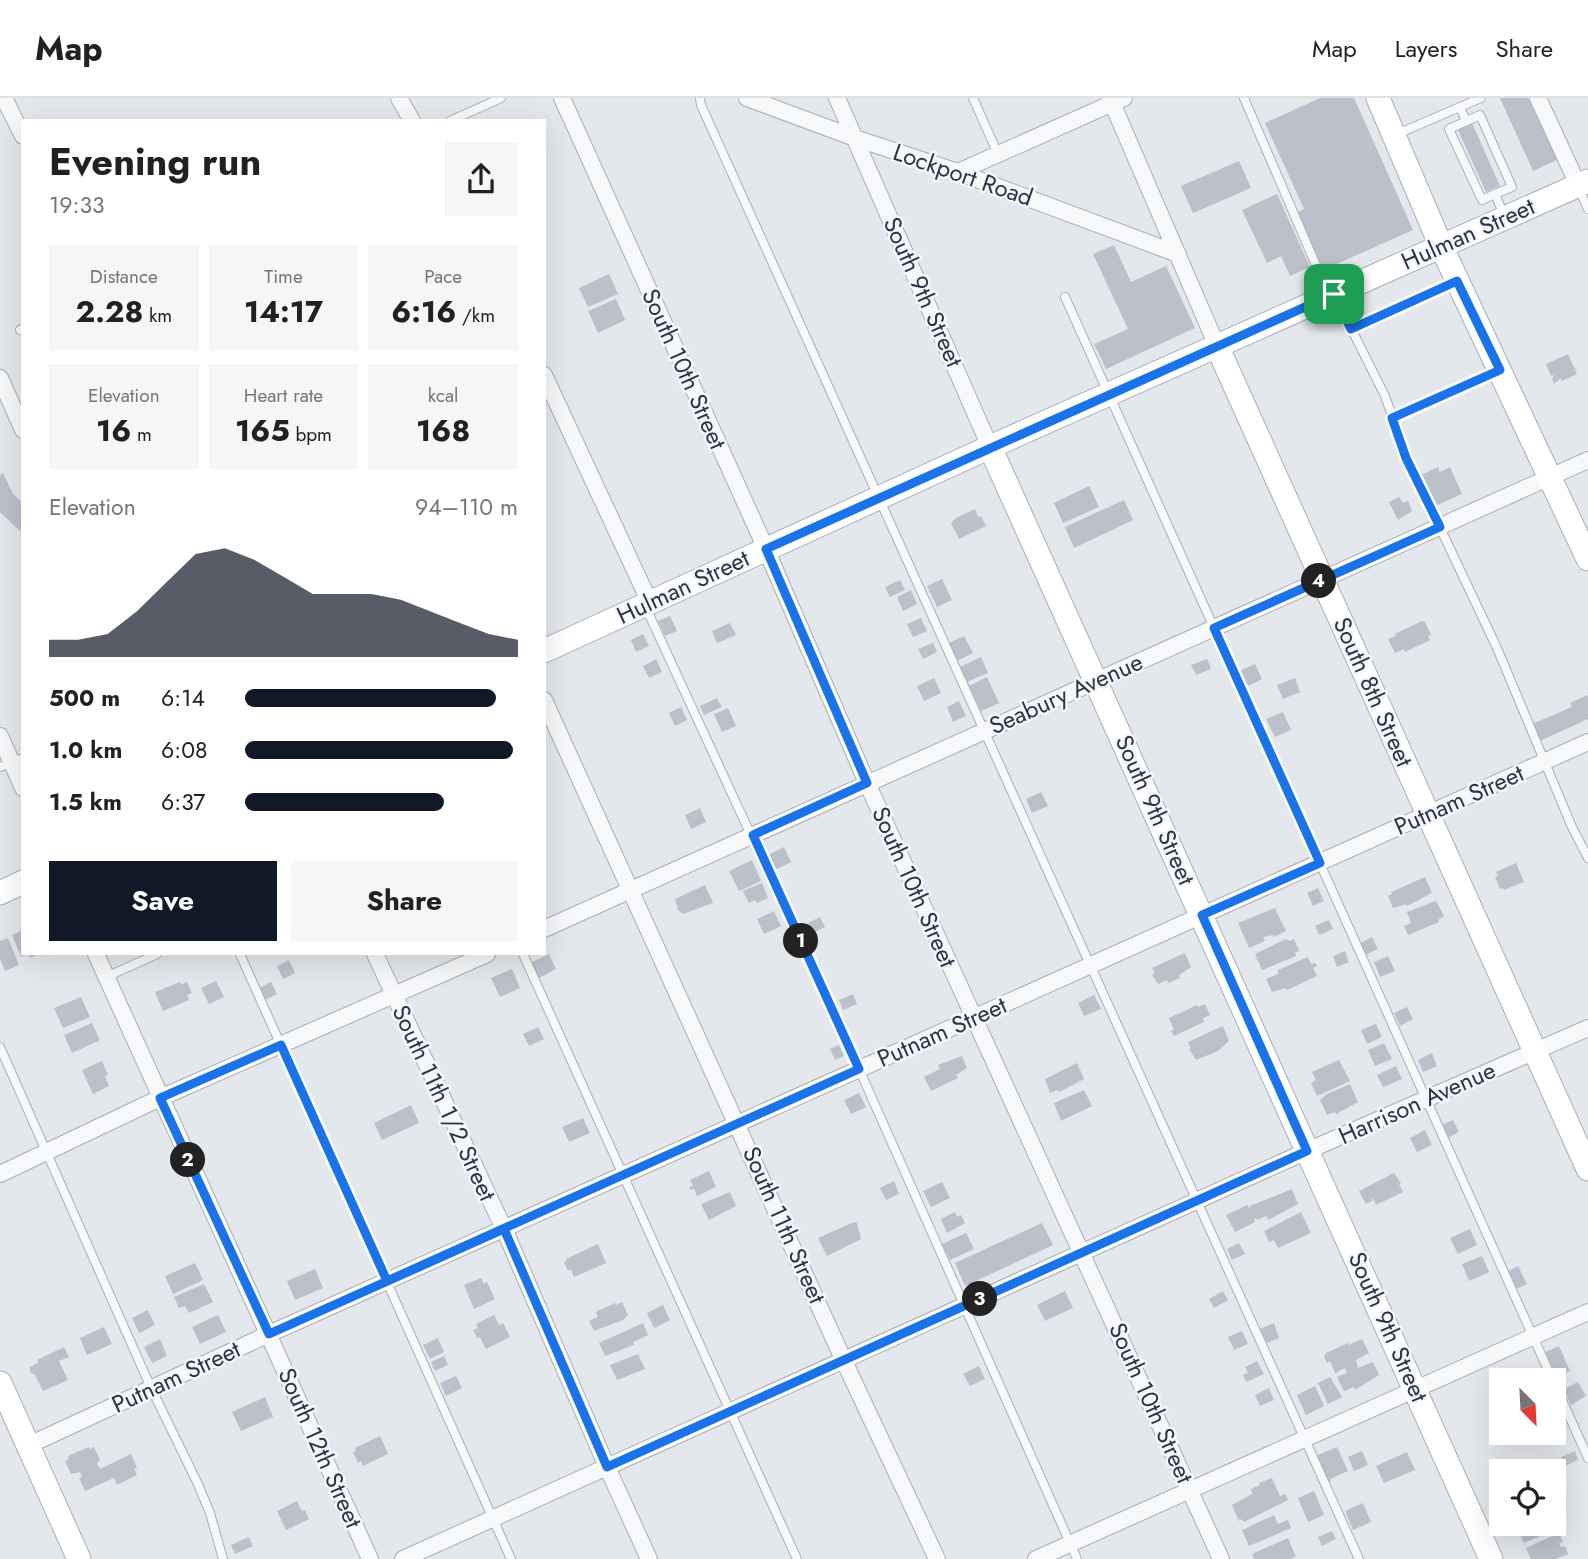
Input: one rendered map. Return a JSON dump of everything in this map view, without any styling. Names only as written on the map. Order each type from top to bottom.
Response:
[{"type":"street","points":[[4,98],[21,131]]},
{"type":"street","points":[[399,98],[411,119]]},
{"type":"street","name":"South 10th Street","points":[[562,98],[766,549],[867,783],[1221,1559]]},
{"type":"street","name":"Lockport Road","points":[[747,98],[958,172],[1178,254]]},
{"type":"street","name":"South 9th Street","points":[[837,98],[990,447],[1491,1559]]},
{"type":"street","points":[[1378,98],[1441,246],[1588,559]]},
{"type":"street","points":[[1538,98],[1583,183]]},
{"type":"street","points":[[958,172],[1116,100]]},
{"type":"street","name":"South 8th Street","points":[[1116,100],[1217,346],[1588,1170]]},
{"type":"street","name":"Hulman Street","points":[[546,650],[990,447],[1583,183]]},
{"type":"street","points":[[0,377],[21,425]]},
{"type":"street","points":[[546,379],[647,604]]},
{"type":"street","name":"Seabury Avenue","points":[[546,928],[1588,460]]},
{"type":"street","name":"South 11th Street","points":[[546,704],[844,1361],[937,1559]]},
{"type":"street","points":[[0,736],[21,784]]},
{"type":"street","name":"Putnam Street","points":[[29,1445],[269,1334],[1588,742]]},
{"type":"street","points":[[0,893],[21,883]]},
{"type":"street","name":"South 12th Street","points":[[96,955],[370,1559]]},
{"type":"street","name":"South 11th 1/2 Street","points":[[375,955],[504,1229],[649,1559]]},
{"type":"street","points":[[0,1174],[160,1098],[485,955]]},
{"type":"street","name":"Harrison Avenue","points":[[403,1559],[1307,1151],[1588,1028]]},
{"type":"street","points":[[1036,1559],[1073,1552],[1191,1490],[1588,1312]]},
{"type":"street","points":[[2,1393],[29,1445],[79,1559]]},
{"type":"lane","points":[[454,119],[501,98]]},
{"type":"lane","points":[[700,98],[1052,885],[1092,965],[1359,1559]]},
{"type":"lane","points":[[973,98],[998,154]]},
{"type":"lane","points":[[1244,98],[1318,270],[1334,294],[1385,396],[1406,458],[1497,648],[1572,827],[1588,858]]},
{"type":"lane","points":[[1394,136],[1481,98]]},
{"type":"lane","points":[[1460,107],[1466,121]]},
{"type":"lane","points":[[1479,115],[1488,133],[1512,187],[1482,200],[1461,145],[1449,129],[1479,115]]},
{"type":"lane","points":[[1479,138],[1488,133]]},
{"type":"lane","points":[[1486,154],[1496,150]]},
{"type":"lane","points":[[1494,172],[1503,167]]},
{"type":"lane","points":[[1583,183],[1588,209]]},
{"type":"lane","points":[[1495,194],[1506,217]]},
{"type":"lane","points":[[1351,329],[1457,281]]},
{"type":"lane","points":[[1065,298],[1548,1368]]},
{"type":"lane","points":[[1392,418],[1500,370]]},
{"type":"lane","points":[[647,604],[859,1069],[1073,1552]]},
{"type":"lane","points":[[106,977],[155,955]]},
{"type":"lane","points":[[240,955],[511,1559]]},
{"type":"lane","points":[[523,955],[797,1559]]},
{"type":"lane","points":[[0,1047],[151,1388],[197,1482],[210,1513],[223,1559]]},
{"type":"lane","points":[[1566,1408],[1588,1458]]},
{"type":"building","points":[[1320,98],[1354,98],[1413,230],[1323,270],[1298,212],[1304,209],[1265,123]]},
{"type":"building","points":[[1500,98],[1528,98],[1557,160],[1533,171]]},
{"type":"building","points":[[1472,123],[1500,186],[1486,192],[1458,130]]},
{"type":"building","points":[[1239,161],[1251,188],[1193,213],[1181,186]]},
{"type":"building","points":[[1277,194],[1310,267],[1290,276],[1281,256],[1267,263],[1242,210]]},
{"type":"building","points":[[1114,245],[1131,282],[1166,266],[1195,328],[1106,369],[1094,344],[1128,329],[1093,254]]},
{"type":"building","points":[[609,274],[618,294],[588,307],[579,288]]},
{"type":"building","points":[[616,299],[625,320],[598,333],[588,311]]},
{"type":"building","points":[[1568,354],[1577,374],[1562,381],[1561,378],[1554,384],[1554,375],[1551,376],[1546,364]]},
{"type":"building","points":[[1438,467],[1440,472],[1450,467],[1462,494],[1433,507],[1419,478]]},
{"type":"building","points":[[3,473],[13,494],[21,501],[21,532],[0,512],[0,475]]},
{"type":"building","points":[[1089,486],[1099,507],[1063,523],[1054,503]]},
{"type":"building","points":[[1399,497],[1403,503],[1408,501],[1412,511],[1398,520],[1389,502]]},
{"type":"building","points":[[1124,500],[1133,520],[1074,548],[1065,527]]},
{"type":"building","points":[[975,509],[986,526],[959,539],[951,523]]},
{"type":"building","points":[[942,579],[952,600],[937,607],[927,586]]},
{"type":"building","points":[[900,580],[905,590],[890,597],[885,587]]},
{"type":"building","points":[[911,590],[917,604],[903,611],[897,597]]},
{"type":"building","points":[[670,616],[677,631],[665,636],[658,621]]},
{"type":"building","points":[[921,618],[927,631],[913,637],[907,624]]},
{"type":"building","points":[[1422,621],[1431,635],[1428,636],[1430,640],[1405,652],[1404,649],[1395,653],[1388,639]]},
{"type":"building","points":[[730,623],[736,635],[717,643],[712,631]]},
{"type":"building","points":[[643,634],[649,646],[636,652],[631,640]]},
{"type":"building","points":[[964,636],[973,653],[957,661],[949,643]]},
{"type":"building","points":[[933,643],[937,652],[923,659],[918,649]]},
{"type":"building","points":[[981,657],[988,673],[967,682],[960,667]]},
{"type":"building","points":[[656,659],[662,672],[649,678],[643,666]]},
{"type":"building","points":[[1207,659],[1211,669],[1196,675],[1191,665]]},
{"type":"building","points":[[1255,664],[1262,679],[1246,687],[1239,671]]},
{"type":"building","points":[[987,677],[999,703],[981,711],[969,686]]},
{"type":"building","points":[[934,678],[941,693],[924,701],[917,686]]},
{"type":"building","points":[[1295,678],[1300,692],[1283,699],[1277,685]]},
{"type":"building","points":[[1588,695],[1588,719],[1540,741],[1532,724],[1572,707],[1570,703]]},
{"type":"building","points":[[717,698],[722,707],[704,715],[700,706]]},
{"type":"building","points":[[959,701],[966,716],[953,722],[947,707]]},
{"type":"building","points":[[681,707],[687,720],[675,726],[669,713]]},
{"type":"building","points":[[728,708],[736,726],[722,732],[714,714]]},
{"type":"building","points":[[1283,712],[1291,730],[1275,737],[1266,719]]},
{"type":"building","points":[[1041,792],[1048,806],[1032,813],[1026,799]]},
{"type":"building","points":[[700,808],[706,822],[691,829],[685,815]]},
{"type":"building","points":[[784,847],[791,862],[775,870],[768,855]]},
{"type":"building","points":[[752,860],[761,881],[739,891],[729,871]]},
{"type":"building","points":[[1516,863],[1524,882],[1500,889],[1495,877],[1498,876],[1496,872]]},
{"type":"building","points":[[1425,877],[1432,893],[1407,906],[1406,904],[1393,908],[1388,896],[1391,892]]},
{"type":"building","points":[[762,883],[768,898],[749,903],[743,891]]},
{"type":"building","points":[[705,885],[713,903],[683,914],[678,910],[675,899]]},
{"type":"building","points":[[1318,888],[1324,901],[1313,906],[1307,893]]},
{"type":"building","points":[[1436,901],[1444,916],[1439,922],[1408,935],[1404,926],[1411,923],[1407,912]]},
{"type":"building","points":[[1275,908],[1286,931],[1274,937],[1263,937],[1265,941],[1249,948],[1238,923]]},
{"type":"building","points":[[774,911],[781,926],[764,934],[757,919]]},
{"type":"building","points":[[820,917],[825,927],[810,934],[806,924]]},
{"type":"building","points":[[1329,920],[1333,929],[1319,935],[1315,926]]},
{"type":"building","points":[[21,931],[21,955],[26,955],[21,957],[12,935]]},
{"type":"building","points":[[1372,937],[1378,949],[1365,955],[1360,943]]},
{"type":"building","points":[[8,938],[19,965],[5,971],[0,959],[0,941]]},
{"type":"building","points":[[1286,939],[1294,939],[1299,951],[1295,952],[1296,956],[1262,970],[1255,954]]},
{"type":"building","points":[[1345,951],[1349,962],[1337,967],[1333,956]]},
{"type":"building","points":[[1185,953],[1191,967],[1179,975],[1180,978],[1158,984],[1152,975],[1155,973],[1152,968]]},
{"type":"building","points":[[549,954],[556,969],[537,979],[530,963]]},
{"type":"building","points":[[1388,956],[1395,971],[1380,977],[1374,962]]},
{"type":"building","points":[[1308,957],[1311,964],[1315,963],[1317,966],[1313,968],[1317,976],[1287,990],[1286,988],[1272,992],[1266,979],[1278,974],[1278,970]]},
{"type":"building","points":[[289,960],[295,973],[283,979],[277,966]]},
{"type":"building","points":[[512,969],[520,988],[500,997],[491,978]]},
{"type":"building","points":[[216,981],[224,997],[209,1004],[201,988]]},
{"type":"building","points":[[180,982],[181,985],[187,982],[192,993],[187,995],[189,1000],[163,1011],[155,992]]},
{"type":"building","points":[[271,982],[277,994],[265,1000],[259,988]]},
{"type":"building","points":[[853,994],[857,1004],[843,1010],[839,1000]]},
{"type":"building","points":[[1094,995],[1101,1009],[1084,1016],[1078,1003]]},
{"type":"building","points":[[81,997],[90,1017],[63,1028],[54,1008]]},
{"type":"building","points":[[1205,1004],[1210,1015],[1203,1018],[1204,1022],[1174,1036],[1169,1018]]},
{"type":"building","points":[[1407,1007],[1413,1019],[1400,1026],[1394,1013]]},
{"type":"building","points":[[92,1023],[100,1040],[72,1053],[64,1035]]},
{"type":"building","points":[[1376,1024],[1382,1037],[1367,1044],[1361,1030]]},
{"type":"building","points":[[1223,1026],[1229,1041],[1218,1051],[1196,1060],[1188,1042]]},
{"type":"building","points":[[538,1027],[544,1039],[529,1046],[523,1034]]},
{"type":"building","points":[[1384,1043],[1392,1059],[1375,1066],[1368,1050]]},
{"type":"building","points":[[839,1045],[844,1056],[835,1060],[830,1049]]},
{"type":"building","points":[[1432,1053],[1437,1066],[1423,1072],[1418,1060]]},
{"type":"building","points":[[962,1056],[967,1068],[956,1075],[958,1078],[931,1091],[924,1077],[940,1069],[938,1065]]},
{"type":"building","points":[[1339,1060],[1350,1081],[1317,1096],[1311,1083],[1316,1080],[1312,1072]]},
{"type":"building","points":[[102,1061],[109,1086],[93,1094],[82,1070]]},
{"type":"building","points":[[1077,1063],[1084,1079],[1059,1092],[1050,1093],[1045,1079]]},
{"type":"building","points":[[1396,1066],[1402,1079],[1383,1087],[1377,1075]]},
{"type":"building","points":[[1350,1084],[1358,1102],[1336,1114],[1327,1115],[1320,1100]]},
{"type":"building","points":[[1084,1090],[1092,1106],[1061,1121],[1054,1103]]},
{"type":"building","points":[[859,1093],[866,1107],[851,1114],[844,1100]]},
{"type":"building","points":[[411,1105],[419,1123],[382,1140],[374,1123]]},
{"type":"building","points":[[583,1118],[590,1133],[569,1142],[562,1127]]},
{"type":"building","points":[[1453,1120],[1459,1132],[1448,1138],[1442,1125]]},
{"type":"building","points":[[1425,1130],[1432,1145],[1417,1152],[1410,1138]]},
{"type":"building","points":[[709,1171],[716,1187],[697,1196],[694,1189],[689,1187],[693,1186],[690,1180]]},
{"type":"building","points":[[1394,1173],[1403,1192],[1376,1205],[1372,1197],[1372,1201],[1366,1204],[1359,1191]]},
{"type":"building","points":[[894,1181],[899,1194],[886,1200],[880,1188]]},
{"type":"building","points":[[942,1182],[950,1198],[931,1207],[923,1191]]},
{"type":"building","points":[[1292,1189],[1298,1204],[1268,1220],[1266,1216],[1257,1220],[1256,1218],[1255,1222],[1235,1232],[1226,1215],[1247,1205],[1250,1209],[1250,1206]]},
{"type":"building","points":[[730,1192],[736,1206],[709,1220],[701,1204]]},
{"type":"building","points":[[955,1212],[957,1217],[961,1215],[965,1223],[947,1233],[941,1219]]},
{"type":"building","points":[[1301,1212],[1311,1233],[1278,1248],[1274,1240],[1269,1242],[1264,1231]]},
{"type":"building","points":[[857,1223],[861,1239],[827,1256],[818,1238]]},
{"type":"building","points":[[1042,1223],[1053,1245],[965,1286],[955,1263]]},
{"type":"building","points":[[1470,1229],[1477,1245],[1458,1254],[1450,1238]]},
{"type":"building","points":[[966,1233],[974,1249],[950,1260],[942,1244]]},
{"type":"building","points":[[1239,1243],[1245,1254],[1232,1260],[1227,1249]]},
{"type":"building","points":[[598,1244],[606,1263],[574,1277],[564,1262],[566,1259]]},
{"type":"building","points":[[1482,1256],[1489,1272],[1469,1281],[1462,1264]]},
{"type":"building","points":[[195,1263],[203,1280],[173,1294],[165,1276]]},
{"type":"building","points":[[1518,1266],[1527,1284],[1514,1290],[1506,1272]]},
{"type":"building","points":[[315,1269],[323,1288],[295,1300],[287,1281]]},
{"type":"building","points":[[481,1278],[484,1284],[487,1282],[495,1299],[474,1309],[464,1285]]},
{"type":"building","points":[[204,1284],[213,1302],[189,1313],[185,1306],[179,1308],[174,1297]]},
{"type":"building","points":[[1065,1291],[1073,1308],[1045,1321],[1037,1305]]},
{"type":"building","points":[[1223,1291],[1228,1300],[1214,1308],[1209,1299]]},
{"type":"building","points":[[622,1302],[628,1315],[623,1320],[594,1331],[589,1321],[598,1317],[596,1312]]},
{"type":"building","points":[[663,1305],[670,1320],[654,1328],[647,1313]]},
{"type":"building","points":[[148,1310],[155,1325],[139,1333],[132,1318]]},
{"type":"building","points":[[218,1315],[226,1332],[200,1344],[192,1327]]},
{"type":"building","points":[[494,1315],[499,1325],[503,1323],[510,1337],[486,1349],[473,1330],[478,1328],[476,1324]]},
{"type":"building","points":[[643,1323],[648,1335],[633,1342],[634,1345],[605,1356],[599,1343]]},
{"type":"building","points":[[1274,1323],[1279,1338],[1267,1343],[1260,1329]]},
{"type":"building","points":[[104,1327],[112,1344],[87,1355],[80,1338]]},
{"type":"building","points":[[1242,1331],[1248,1344],[1234,1350],[1228,1337]]},
{"type":"building","points":[[438,1338],[444,1352],[430,1359],[423,1345]]},
{"type":"building","points":[[160,1339],[167,1356],[152,1363],[144,1347]]},
{"type":"building","points":[[1362,1339],[1369,1353],[1356,1360],[1358,1368],[1373,1362],[1379,1375],[1355,1390],[1354,1387],[1344,1391],[1337,1377],[1347,1373],[1345,1368],[1335,1373],[1330,1361],[1327,1363],[1324,1357],[1326,1353]]},
{"type":"building","points":[[1559,1346],[1570,1371],[1566,1373],[1566,1368],[1550,1368],[1543,1353]]},
{"type":"building","points":[[64,1347],[69,1357],[59,1361],[68,1380],[43,1391],[35,1375],[30,1372],[30,1367],[39,1362],[37,1360]]},
{"type":"building","points":[[638,1354],[645,1369],[617,1380],[610,1365]]},
{"type":"building","points":[[444,1356],[448,1365],[435,1371],[431,1362]]},
{"type":"building","points":[[1257,1361],[1264,1374],[1246,1382],[1243,1375],[1248,1373],[1245,1367]]},
{"type":"building","points":[[979,1366],[985,1379],[970,1386],[963,1374]]},
{"type":"building","points":[[456,1376],[462,1388],[446,1396],[440,1383]]},
{"type":"building","points":[[1330,1377],[1342,1397],[1328,1404],[1318,1383]]},
{"type":"building","points":[[1578,1382],[1586,1396],[1571,1405],[1566,1388]]},
{"type":"building","points":[[1315,1386],[1324,1406],[1306,1415],[1297,1395]]},
{"type":"building","points":[[1269,1388],[1274,1400],[1260,1406],[1255,1395]]},
{"type":"building","points":[[265,1397],[273,1417],[241,1431],[232,1412]]},
{"type":"building","points":[[380,1436],[388,1454],[363,1466],[361,1461],[358,1463],[353,1452],[356,1451],[355,1448]]},
{"type":"building","points":[[94,1447],[100,1460],[97,1464],[100,1469],[131,1454],[137,1475],[117,1485],[114,1478],[85,1491],[79,1478],[82,1477],[80,1472],[71,1474],[65,1461],[69,1459],[68,1456]]},
{"type":"building","points":[[1337,1447],[1348,1471],[1327,1483],[1315,1456]]},
{"type":"building","points":[[1362,1451],[1368,1465],[1354,1471],[1348,1457]]},
{"type":"building","points":[[1575,1451],[1578,1460],[1566,1466],[1566,1459],[1561,1457]]},
{"type":"building","points":[[1407,1452],[1415,1470],[1384,1483],[1376,1466]]},
{"type":"building","points":[[1272,1478],[1280,1496],[1285,1494],[1288,1500],[1244,1522],[1242,1519],[1239,1521],[1232,1505],[1252,1494],[1251,1489],[1260,1485],[1259,1483]]},
{"type":"building","points":[[1314,1491],[1324,1515],[1308,1522],[1298,1498]]},
{"type":"building","points":[[297,1501],[309,1519],[286,1530],[277,1511]]},
{"type":"building","points":[[1363,1503],[1371,1522],[1353,1530],[1345,1511]]},
{"type":"building","points":[[1274,1515],[1278,1524],[1288,1520],[1291,1528],[1249,1546],[1242,1530]]},
{"type":"building","points":[[1332,1531],[1336,1539],[1322,1546],[1318,1537]]},
{"type":"building","points":[[1521,1536],[1540,1536],[1524,1543]]},
{"type":"building","points":[[1552,1536],[1560,1536],[1563,1542],[1559,1543],[1561,1547],[1565,1546],[1568,1554],[1556,1559],[1531,1559],[1526,1548]]},
{"type":"building","points":[[249,1537],[253,1546],[235,1554],[231,1545]]},
{"type":"building","points":[[1288,1538],[1296,1557],[1254,1559],[1252,1554]]},
{"type":"route","points":[[1457,281],[1500,370],[1392,418],[1406,458],[1440,527],[1214,628],[1320,863],[1202,915],[1307,1151],[607,1467],[504,1229],[269,1334],[160,1098],[281,1045],[387,1281],[859,1069],[753,835],[867,783],[766,549],[1334,294],[1351,329],[1457,281]]}]
